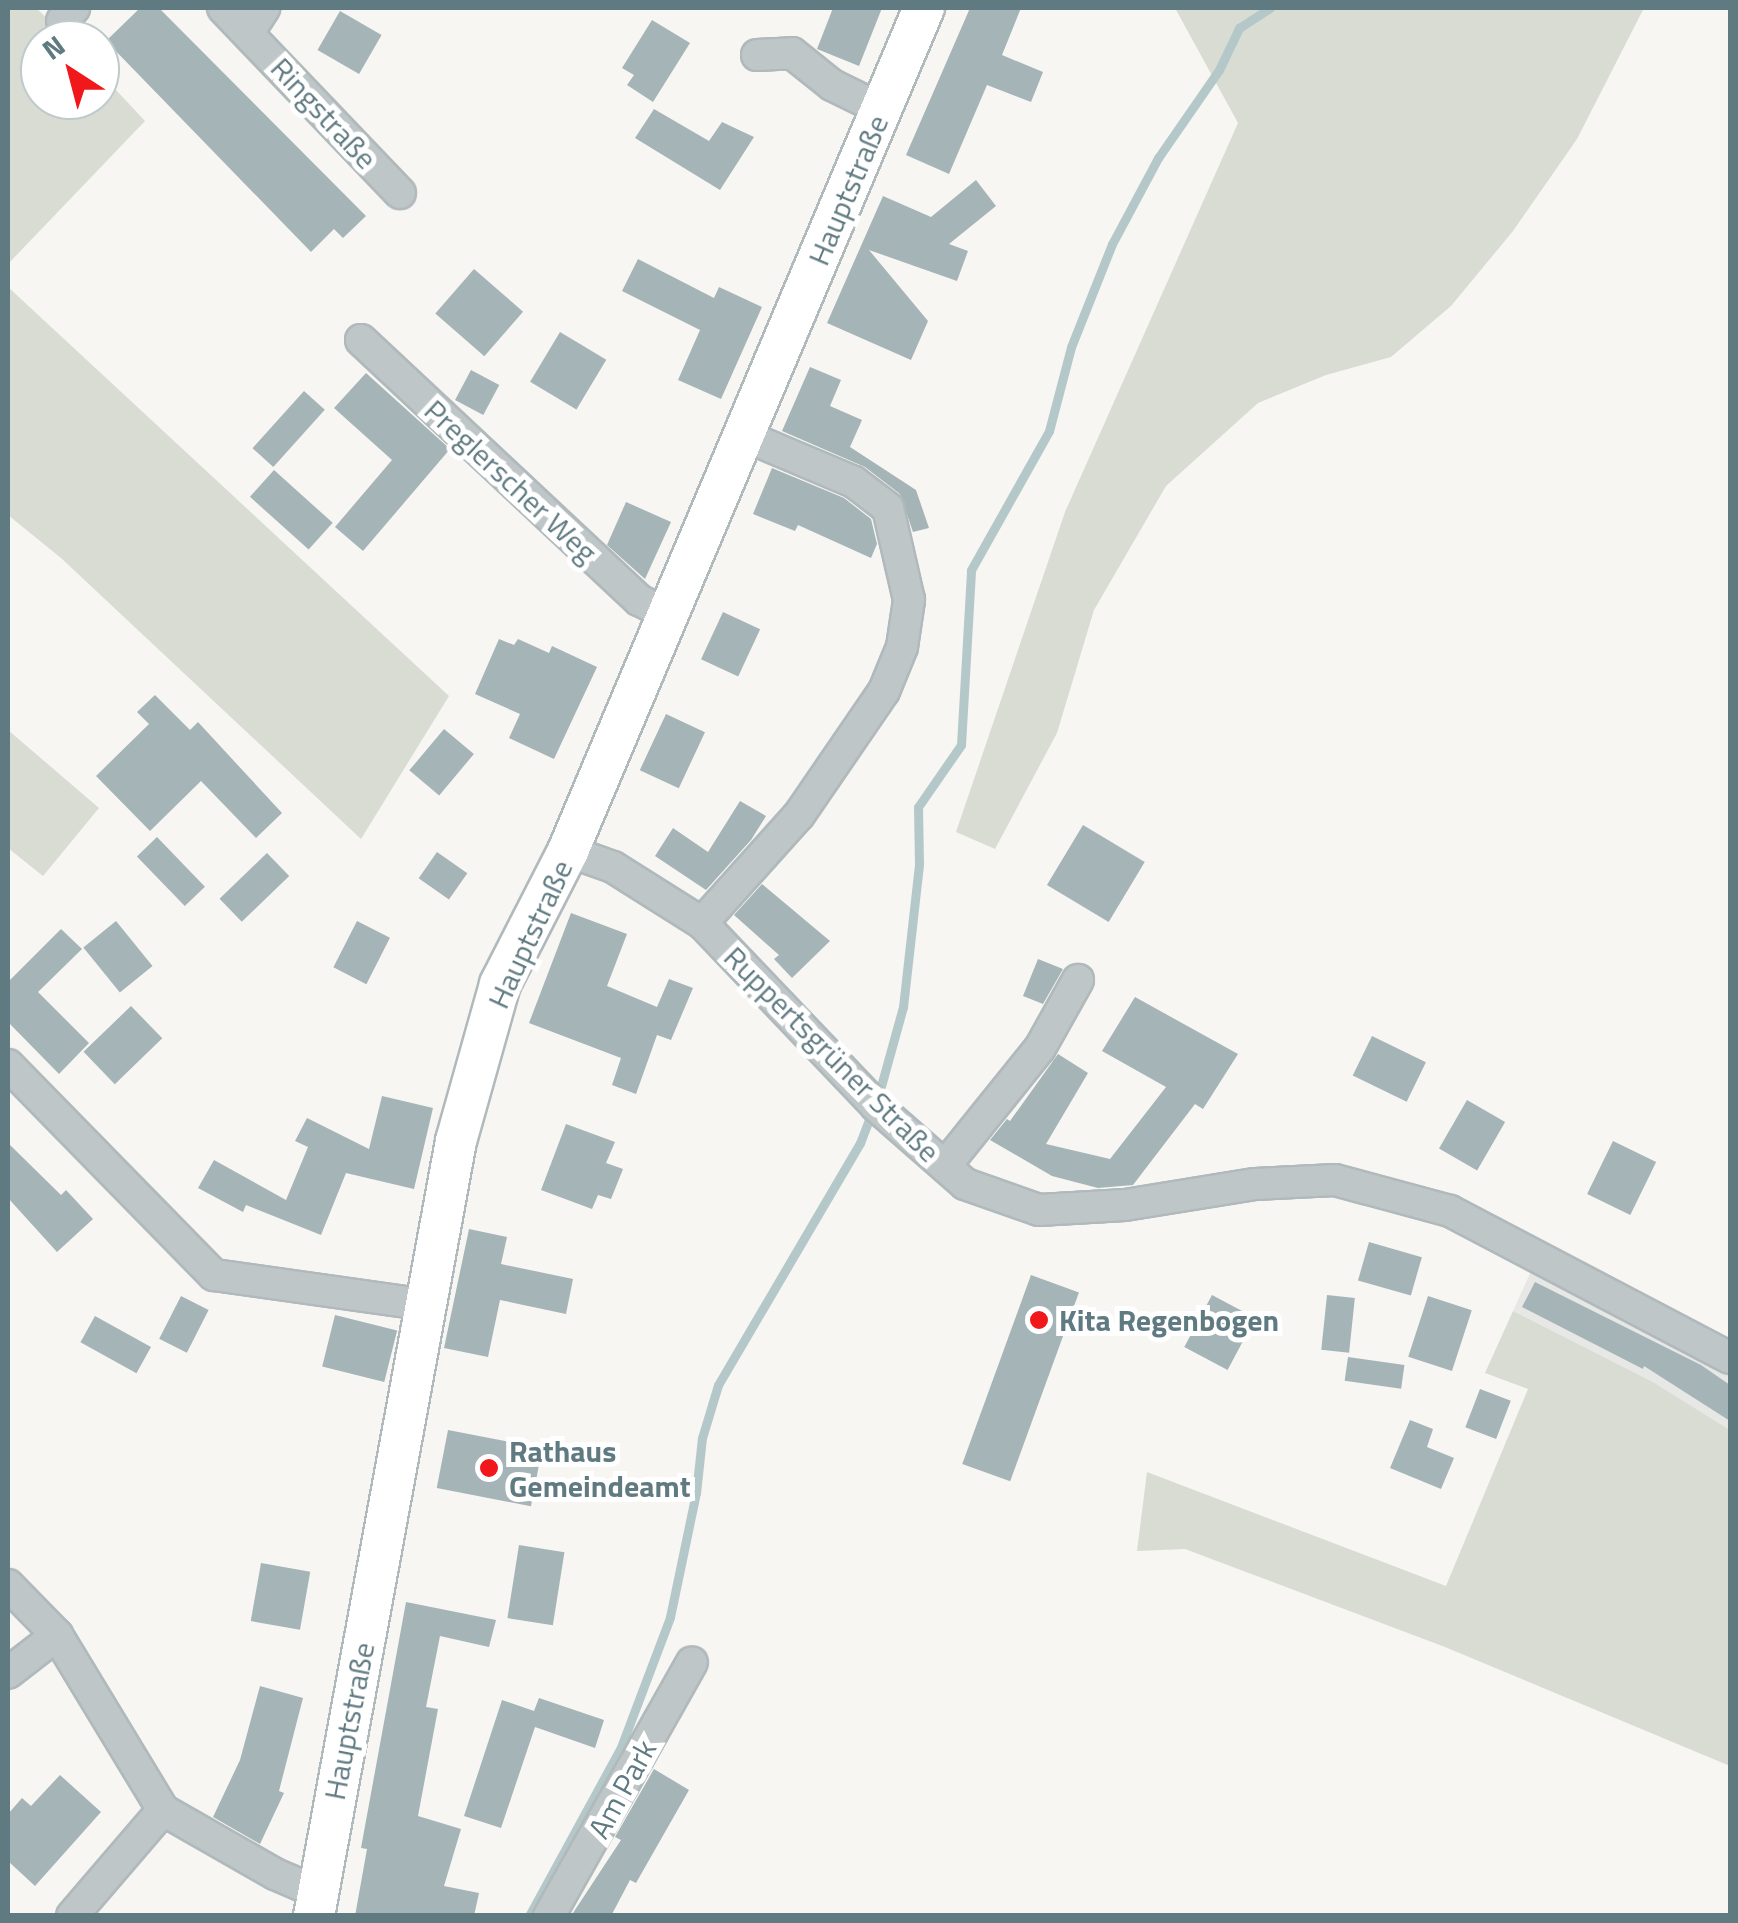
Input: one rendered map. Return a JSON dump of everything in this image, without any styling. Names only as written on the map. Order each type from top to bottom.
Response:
[{"type":"main road","name":"Hauptstraße","points":[[316,1904],[456,1140],[500,984],[568,851],[924,8]]},
{"type":"street","name":"Ringstraße","points":[[223,8],[256,20],[400,193]]},
{"type":"street","points":[[757,55],[792,53],[832,85],[882,109]]},
{"type":"street","name":"Preglerscher Weg","points":[[361,340],[625,587],[668,615]]},
{"type":"street","points":[[702,922],[799,815],[884,692],[902,647],[909,600],[888,508],[854,482],[745,436]]},
{"type":"street","name":"Ruppertsgrüner Straße","points":[[568,851],[613,868],[702,922],[876,1106],[965,1184],[1039,1210],[1126,1205],[1255,1184],[1335,1180],[1450,1211],[1730,1358]]},
{"type":"street","points":[[945,1166],[1040,1048],[1078,980]]},
{"type":"street","points":[[8,1064],[214,1274],[427,1305]]},
{"type":"street","points":[[8,1585],[57,1635],[162,1810],[275,1874],[316,1904]]},
{"type":"street","points":[[8,1674],[57,1635]]},
{"type":"street","name":"Am Park","points":[[548,1916],[692,1662]]},
{"type":"street","points":[[72,1916],[162,1810]]},
{"type":"shaded area","points":[[8,8],[36,8],[49,20],[20,20],[20,120],[120,120],[120,94],[145,121],[8,264]]},
{"type":"shaded area","points":[[1175,8],[1644,8],[1577,139],[1513,231],[1451,306],[1391,357],[1326,375],[1258,403],[1166,486],[1094,610],[1057,733],[995,849],[956,832],[1065,512],[1238,123]]},
{"type":"shaded area","points":[[8,287],[449,696],[361,839],[61,558],[8,515]]},
{"type":"shaded area","points":[[8,730],[99,808],[43,876],[8,848]]},
{"type":"shaded area","points":[[1532,1269],[1730,1373],[1730,1430],[1653,1382],[1513,1311]]},
{"type":"shaded area","points":[[1513,1311],[1653,1382],[1730,1430],[1730,1766],[1445,1647],[1185,1549],[1137,1551],[1147,1472],[1446,1586],[1528,1389],[1485,1373]]},
{"type":"building","points":[[140,8],[159,8],[366,216],[343,238],[334,229],[311,252],[120,55],[120,27]]},
{"type":"building","points":[[833,8],[882,8],[859,66],[817,49]]},
{"type":"building","points":[[970,8],[1021,8],[1002,55],[1043,72],[1031,102],[987,85],[949,174],[906,155]]},
{"type":"building","points":[[340,11],[382,35],[359,74],[318,50]]},
{"type":"building","points":[[652,20],[690,43],[653,102],[627,85],[634,75],[622,68]]},
{"type":"building","points":[[654,109],[709,141],[722,122],[754,137],[720,190],[635,138]]},
{"type":"building","points":[[976,180],[996,206],[949,244],[968,251],[957,281],[869,250],[928,321],[911,360],[827,323],[883,196],[931,217]]},
{"type":"building","points":[[638,259],[714,298],[719,287],[762,307],[721,399],[678,380],[700,330],[622,291]]},
{"type":"building","points":[[474,269],[523,312],[484,356],[435,314]]},
{"type":"building","points":[[560,332],[606,360],[576,410],[530,382]]},
{"type":"building","points":[[810,367],[841,380],[830,406],[862,420],[850,447],[916,490],[929,528],[913,532],[900,494],[865,467],[782,431]]},
{"type":"building","points":[[471,370],[499,385],[483,415],[455,400]]},
{"type":"building","points":[[366,373],[450,449],[363,551],[335,527],[392,460],[334,408]]},
{"type":"building","points":[[304,391],[325,410],[273,467],[252,448]]},
{"type":"building","points":[[772,468],[844,498],[871,519],[877,544],[871,558],[798,525],[795,531],[753,514]]},
{"type":"building","points":[[274,470],[333,523],[309,550],[250,497]]},
{"type":"building","points":[[626,502],[671,522],[645,579],[607,545]]},
{"type":"building","points":[[723,612],[760,629],[738,676],[701,659]]},
{"type":"building","points":[[499,639],[514,645],[518,639],[549,653],[552,646],[597,667],[554,759],[509,738],[520,714],[475,694]]},
{"type":"building","points":[[155,695],[190,730],[198,722],[282,813],[256,838],[201,781],[150,831],[96,776],[149,724],[137,712]]},
{"type":"building","points":[[666,714],[705,732],[679,788],[640,770]]},
{"type":"building","points":[[444,729],[474,754],[439,795],[409,770]]},
{"type":"building","points":[[740,801],[766,816],[751,840],[706,890],[655,856],[673,828],[708,852]]},
{"type":"building","points":[[1083,825],[1145,862],[1109,922],[1047,885]]},
{"type":"building","points":[[157,837],[205,887],[185,906],[137,856]]},
{"type":"building","points":[[437,852],[467,873],[449,899],[419,878]]},
{"type":"building","points":[[267,853],[289,876],[242,922],[220,899]]},
{"type":"building","points":[[762,884],[830,941],[792,978],[774,959],[779,955],[734,915]]},
{"type":"building","points":[[571,913],[627,934],[607,986],[657,1007],[669,979],[693,988],[671,1040],[657,1035],[636,1094],[612,1085],[621,1058],[529,1023]]},
{"type":"building","points":[[116,921],[153,966],[120,993],[83,947]]},
{"type":"building","points":[[357,921],[390,938],[366,984],[333,967]]},
{"type":"building","points":[[61,929],[82,949],[38,992],[89,1043],[59,1074],[8,1022],[8,982]]},
{"type":"building","points":[[1038,959],[1063,969],[1043,1004],[1023,996]]},
{"type":"building","points":[[1135,997],[1238,1054],[1203,1109],[1195,1104],[1133,1185],[1098,1188],[1052,1176],[990,1140],[1007,1119],[1010,1121],[1058,1054],[1088,1073],[1046,1144],[1110,1159],[1166,1087],[1102,1051]]},
{"type":"building","points":[[131,1006],[162,1038],[115,1084],[84,1052]]},
{"type":"building","points":[[1372,1036],[1426,1062],[1407,1102],[1353,1076]]},
{"type":"building","points":[[382,1096],[433,1108],[414,1189],[346,1173],[321,1235],[246,1205],[243,1212],[198,1188],[214,1160],[286,1200],[308,1147],[295,1141],[307,1118],[369,1149]]},
{"type":"building","points":[[1467,1100],[1505,1122],[1477,1170],[1439,1148]]},
{"type":"building","points":[[566,1124],[615,1142],[606,1163],[623,1169],[611,1199],[598,1195],[592,1209],[541,1190]]},
{"type":"building","points":[[1613,1141],[1656,1162],[1630,1215],[1587,1194]]},
{"type":"building","points":[[8,1143],[61,1195],[66,1190],[93,1219],[57,1252],[8,1198]]},
{"type":"building","points":[[469,1229],[507,1237],[501,1264],[573,1279],[566,1314],[500,1300],[488,1357],[444,1348]]},
{"type":"building","points":[[1369,1242],[1422,1257],[1411,1296],[1358,1280]]},
{"type":"building","points":[[1031,1275],[1079,1292],[1010,1481],[962,1464]]},
{"type":"building","points":[[1535,1282],[1701,1365],[1730,1385],[1730,1421],[1644,1366],[1643,1369],[1522,1307]]},
{"type":"building","points":[[1212,1295],[1255,1318],[1228,1370],[1184,1347]]},
{"type":"building","points":[[1327,1295],[1355,1298],[1349,1353],[1321,1350]]},
{"type":"building","points":[[181,1296],[209,1310],[187,1353],[159,1339]]},
{"type":"building","points":[[1428,1296],[1472,1310],[1452,1371],[1408,1357]]},
{"type":"building","points":[[335,1315],[397,1330],[384,1382],[322,1366]]},
{"type":"building","points":[[95,1316],[151,1347],[136,1373],[80,1342]]},
{"type":"building","points":[[1348,1357],[1404,1365],[1401,1389],[1345,1381]]},
{"type":"building","points":[[1480,1389],[1511,1401],[1496,1439],[1465,1427]]},
{"type":"building","points":[[1410,1420],[1433,1429],[1427,1447],[1454,1458],[1441,1489],[1390,1468]]},
{"type":"building","name":"Rathaus Gemeindeamt","points":[[448,1430],[542,1448],[531,1506],[437,1488]]},
{"type":"building","points":[[519,1545],[564,1552],[553,1625],[507,1618]]},
{"type":"building","points":[[261,1563],[310,1572],[300,1630],[251,1621]]},
{"type":"building","points":[[406,1602],[496,1620],[489,1647],[440,1636],[426,1707],[438,1709],[418,1816],[461,1829],[444,1886],[479,1893],[474,1916],[355,1916],[367,1849],[361,1848]]},
{"type":"building","points":[[260,1686],[303,1698],[279,1791],[284,1793],[260,1844],[213,1817],[240,1760]]},
{"type":"building","points":[[539,1698],[604,1720],[595,1748],[535,1727],[501,1828],[464,1816],[502,1700],[534,1711]]},
{"type":"building","points":[[654,1769],[689,1790],[636,1883],[630,1880],[611,1916],[571,1916],[621,1840],[615,1837]]},
{"type":"building","points":[[60,1775],[101,1812],[35,1886],[8,1861],[8,1814],[22,1798],[31,1806]]},
{"type":"waterway","points":[[878,1097],[903,1007],[919,864],[918,807],[961,745],[971,570],[1049,431],[1071,347],[1112,244],[1158,158],[1219,70],[1239,28],[1270,8]]},
{"type":"waterway","points":[[529,1916],[621,1747],[670,1617],[696,1493],[702,1438],[718,1385],[860,1143],[872,1112]]},
{"type":"place","name":"Kita Regenbogen","points":[[1039,1320]]},
{"type":"place","name":"Rathaus Gemeindeamt","points":[[489,1468]]}]
